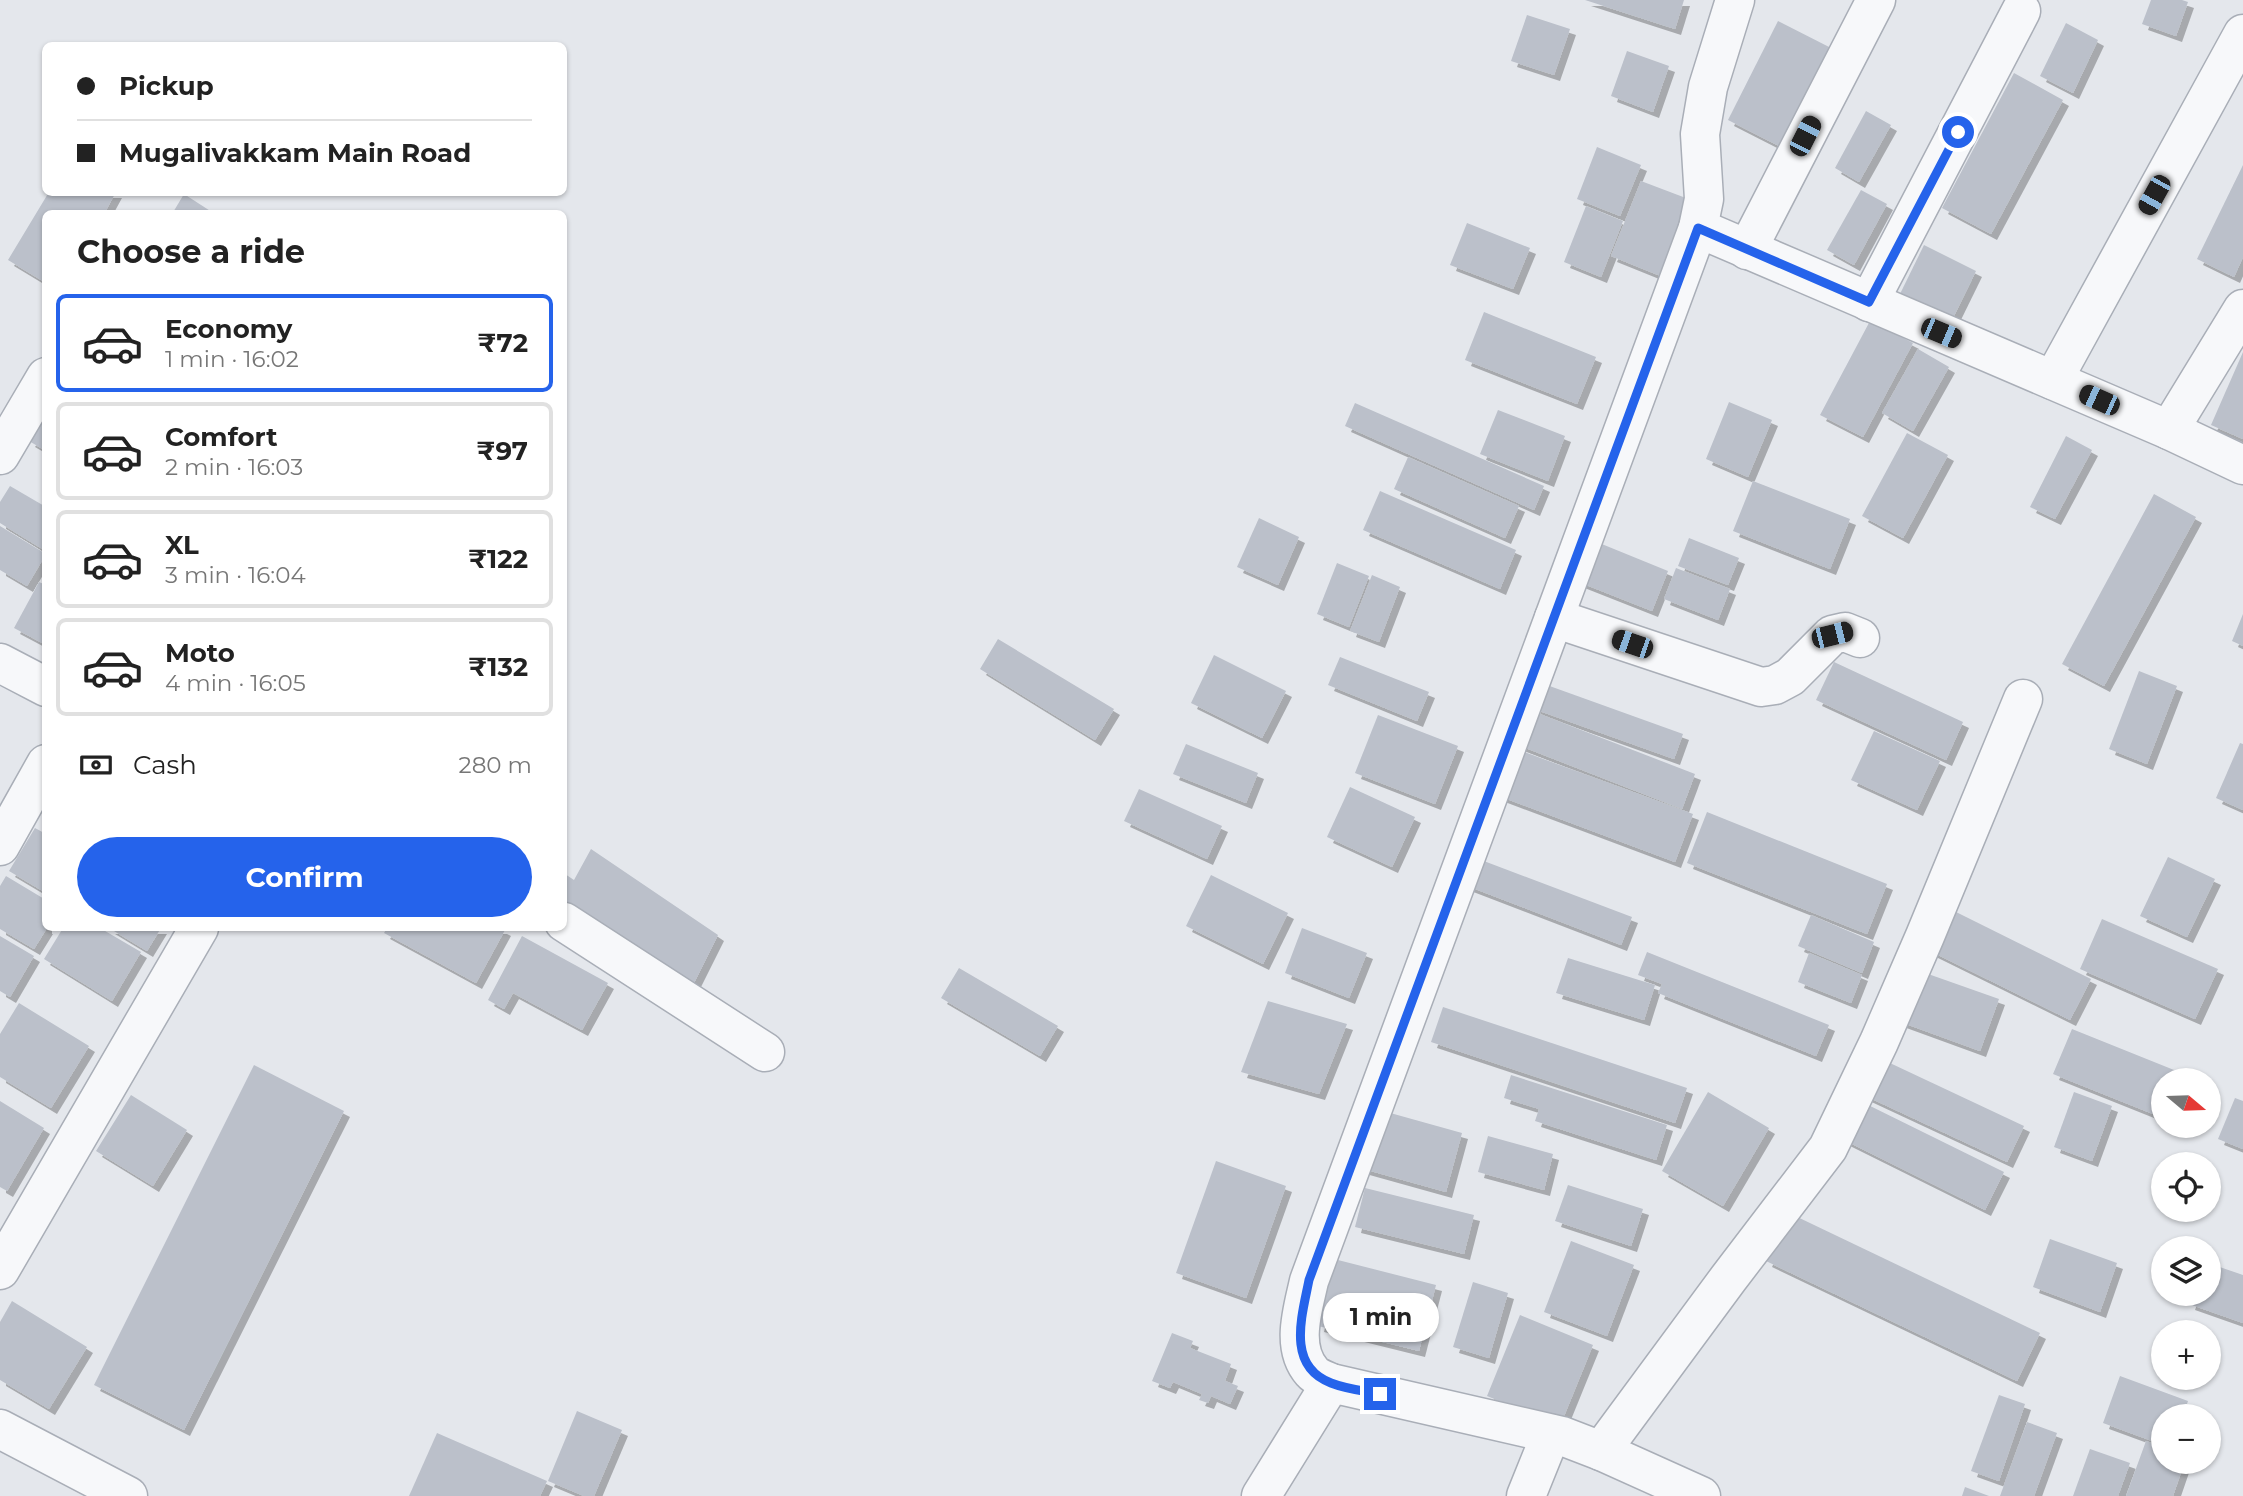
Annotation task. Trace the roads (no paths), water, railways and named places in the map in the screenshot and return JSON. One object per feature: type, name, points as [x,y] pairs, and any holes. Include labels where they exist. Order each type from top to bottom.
[{"type":"street","points":[[1701,1496],[1601,1451],[1551,1434],[1331,1383],[1313,1374],[1302,1355],[1299,1327],[1309,1280],[1698,228],[1704,199],[1700,134],[1708,87],[1735,0]]},
{"type":"street","points":[[1747,250],[1875,0]]},
{"type":"street","points":[[1869,302],[2021,11]]},
{"type":"street","points":[[2053,380],[2243,34]]},
{"type":"street","points":[[1698,228],[2169,430],[2243,465]]},
{"type":"street","points":[[2169,430],[2243,309]]},
{"type":"street","points":[[0,455],[42,384]]},
{"type":"street","points":[[1554,618],[1761,687],[1775,685],[1790,677],[1832,635],[1845,632],[1860,638]]},
{"type":"street","points":[[0,663],[42,685]]},
{"type":"street","points":[[1601,1451],[1828,1148],[1920,948],[2023,699]]},
{"type":"street","points":[[0,846],[42,771]]},
{"type":"street","points":[[567,924],[765,1052]]},
{"type":"street","points":[[0,1270],[197,931]]},
{"type":"street","points":[[1261,1496],[1331,1383]]},
{"type":"street","points":[[0,1429],[128,1496]]},
{"type":"street","points":[[1526,1496],[1551,1434]]}]
